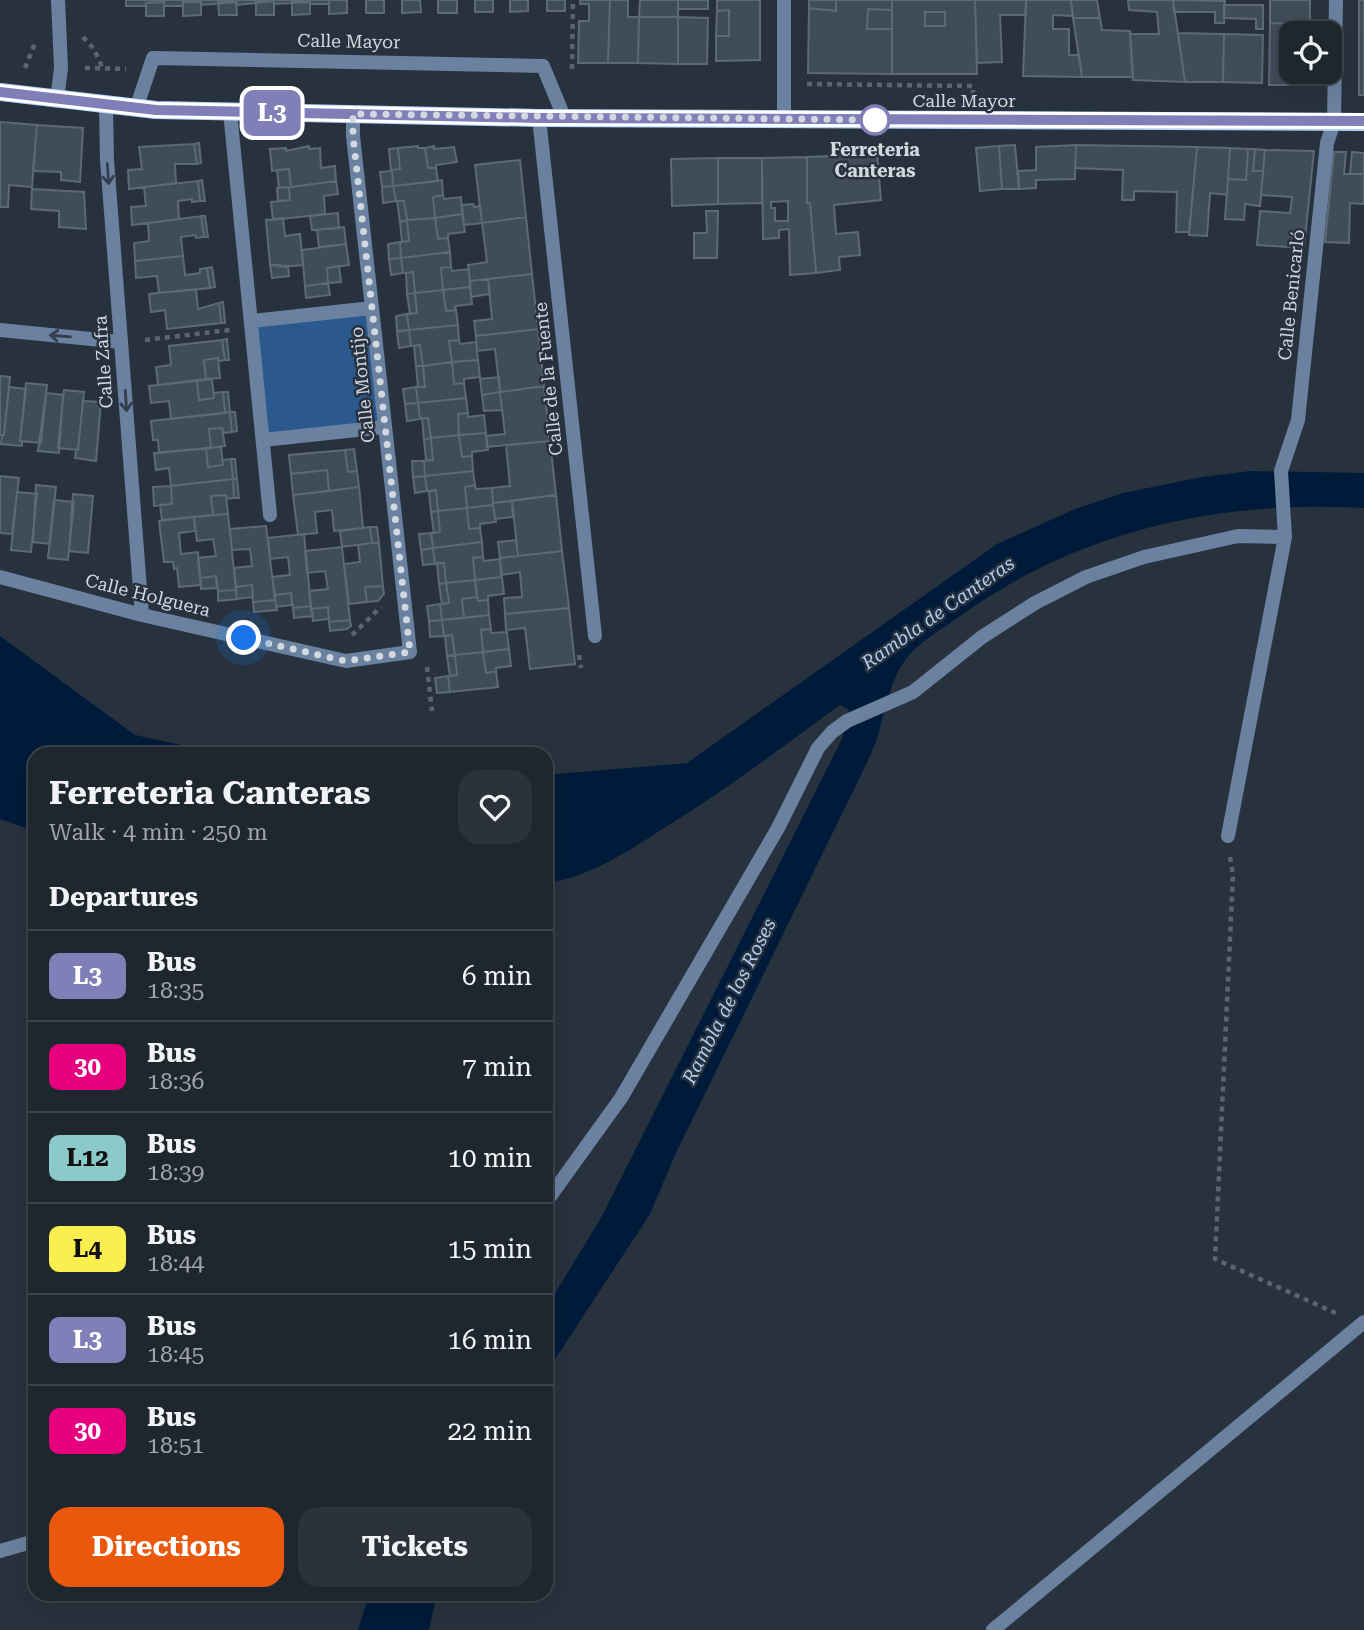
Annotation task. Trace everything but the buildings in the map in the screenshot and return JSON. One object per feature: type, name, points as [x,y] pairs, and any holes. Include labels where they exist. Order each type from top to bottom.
[{"type":"main road","name":"Calle Mayor","points":[[0,92],[135,109],[230,112],[539,118],[1364,122]]},
{"type":"street","points":[[57,100],[61,68],[58,0]]},
{"type":"street","points":[[784,0],[784,120]]},
{"type":"street","name":"Calle Benicarló","points":[[1285,537],[1281,471],[1298,420],[1327,143],[1334,122],[1336,0]]},
{"type":"street","name":"Calle Mayor","points":[[135,109],[153,58],[542,66],[564,117]]},
{"type":"street","name":"Calle Zafra","points":[[106,106],[107,160],[142,615]]},
{"type":"street","points":[[230,112],[270,515]]},
{"type":"street","name":"Calle Montijo","points":[[353,114],[353,136],[410,652]]},
{"type":"street","name":"Calle de la Fuente","points":[[539,118],[595,636]]},
{"type":"street","points":[[251,324],[372,308]]},
{"type":"street","points":[[0,330],[121,342]]},
{"type":"street","points":[[263,440],[385,427]]},
{"type":"street","points":[[553,1192],[621,1098],[778,828],[818,748],[832,732],[847,721],[913,692],[962,651],[1035,603],[1086,576],[1144,557],[1238,536],[1285,537],[1228,836]]},
{"type":"street","name":"Calle Holguera","points":[[0,577],[142,615],[346,661],[410,652]]},
{"type":"street","points":[[993,1630],[1009,1625],[1362,1323]]},
{"type":"street","points":[[0,1551],[28,1543]]},
{"type":"path","points":[[137,341],[251,324]]},
{"type":"path","points":[[1228,836],[1233,875],[1215,1259],[1362,1323]]},
{"type":"shaded area","points":[[372,308],[385,427],[263,440],[252,328]]},
{"type":"water","points":[[1250,471],[1364,473],[1364,508],[1256,509],[1152,527],[1102,542],[1053,562],[1006,586],[931,636],[906,659],[891,687],[877,739],[868,760],[675,1155],[650,1214],[553,1362],[553,1297],[601,1218],[842,739],[849,710],[840,705],[707,800],[620,855],[592,870],[553,882],[553,774],[687,763],[997,544],[1075,509],[1123,493],[1202,477]]},
{"type":"water","points":[[0,636],[135,735],[191,747],[28,747],[28,829],[0,819]]},
{"type":"water","points":[[367,1601],[435,1601],[429,1630],[358,1630]]},
{"type":"bus line","name":"L3","points":[[0,92],[156,110],[539,118],[1364,121]]},
{"type":"place","name":"Ferreteria Canteras","points":[[875,120]]},
{"type":"route","points":[[244,638],[346,661],[410,652],[353,136],[353,114],[885,120],[875,120]]},
{"type":"water label","name":"Rambla de Canteras","points":[[938,613]]},
{"type":"water label","name":"Rambla de los Roses","points":[[729,1001]]}]
